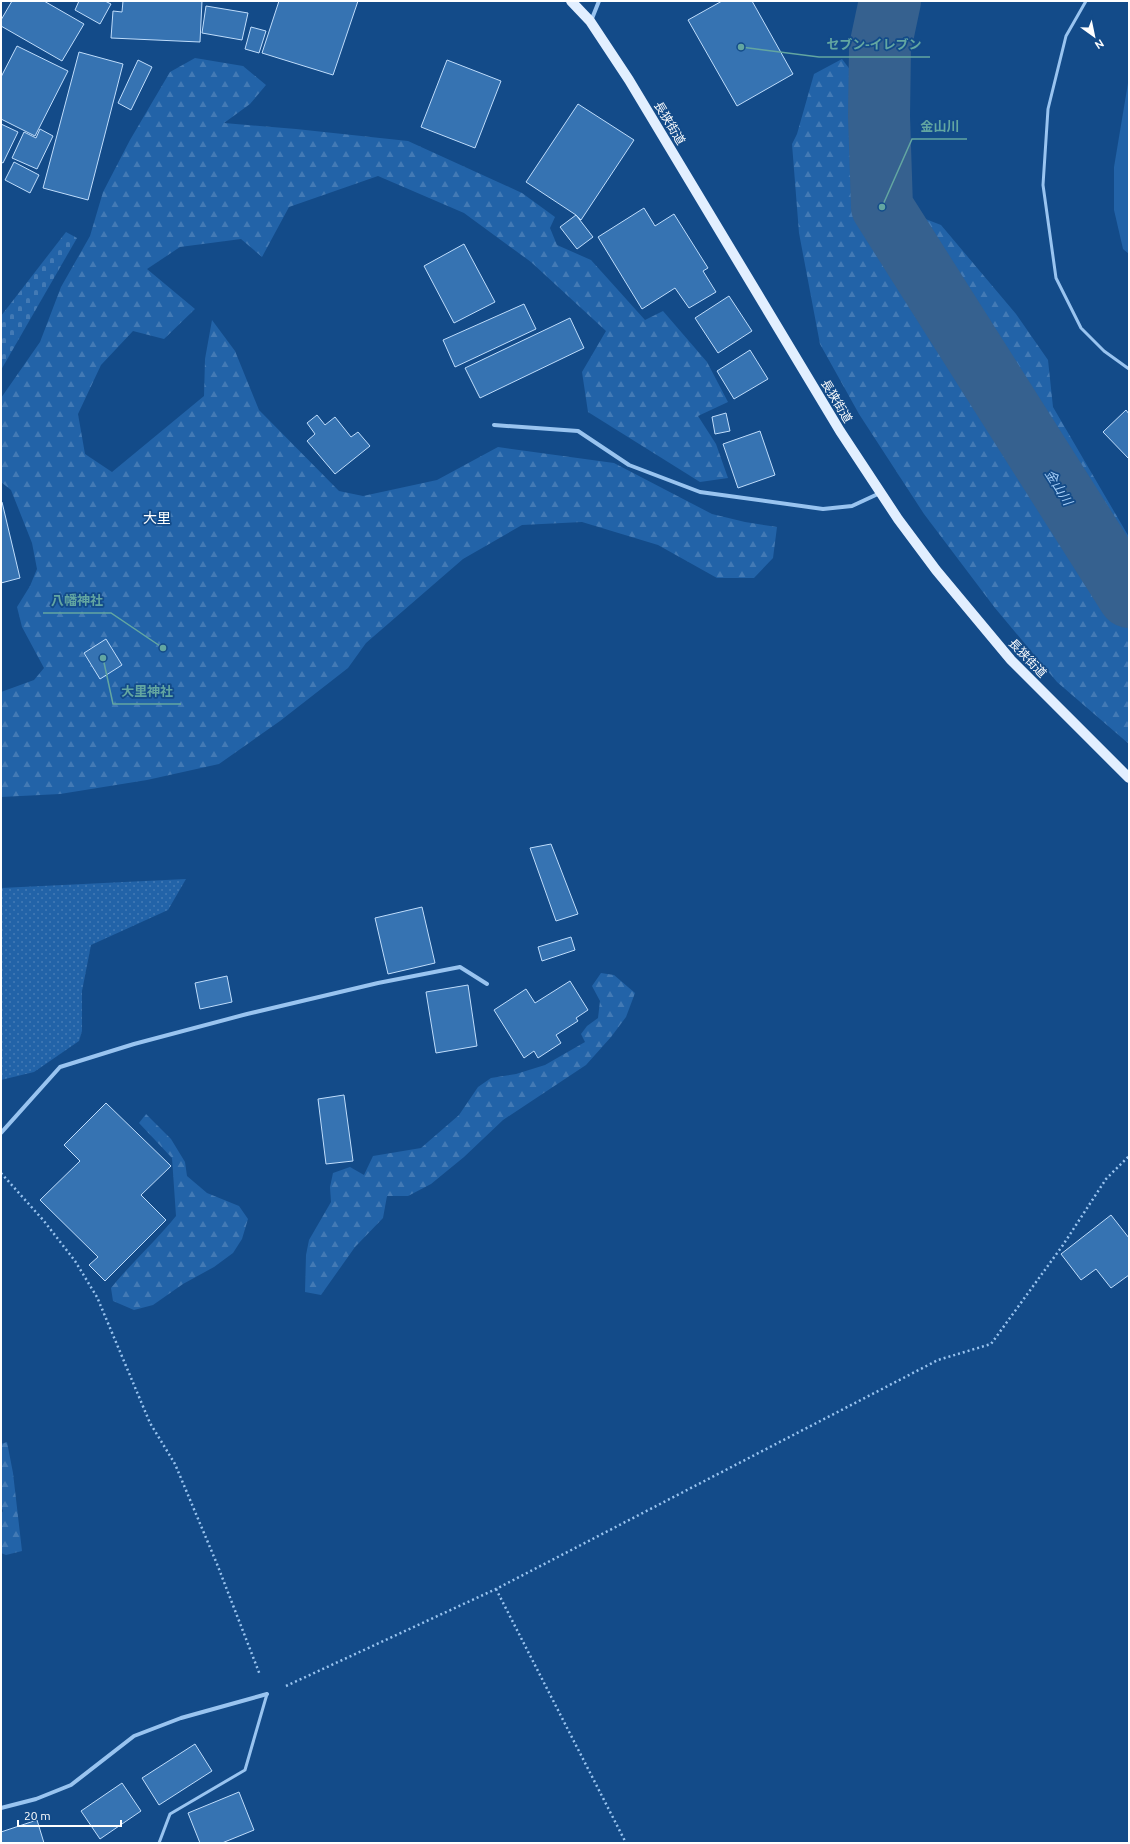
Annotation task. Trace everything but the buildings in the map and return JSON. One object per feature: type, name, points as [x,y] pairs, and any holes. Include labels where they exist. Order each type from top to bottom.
[{"type":"main road","name":"長狭街道","points":[[570,1],[590,22],[629,80],[832,418],[880,493],[936,570],[982,627],[1011,660],[1129,778]]},
{"type":"street","points":[[590,22],[599,1]]},
{"type":"street","points":[[494,425],[578,430],[629,465],[700,492],[823,508],[852,506],[880,493]]},
{"type":"street","points":[[1,1132],[60,1067],[127,1046],[247,1014],[370,985],[460,967],[487,984]]},
{"type":"street","points":[[1,1808],[36,1799],[71,1785],[134,1736],[181,1718],[267,1694]]},
{"type":"lane","points":[[1086,1],[1066,36],[1048,109],[1043,185],[1056,278],[1081,328],[1104,351],[1129,369]]},
{"type":"lane","points":[[159,1843],[170,1814],[245,1770],[267,1694]]},
{"type":"path","points":[[1,1173],[53,1232],[75,1261],[97,1297],[150,1423],[175,1464],[217,1564],[267,1694],[496,1589],[938,1360],[992,1344],[1063,1245],[1106,1179],[1129,1156]]},
{"type":"path","points":[[496,1589],[626,1843]]},
{"type":"green space","points":[[195,58],[243,66],[266,85],[250,104],[224,123],[408,141],[522,193],[555,217],[550,228],[557,245],[591,260],[645,320],[663,311],[707,362],[728,402],[698,416],[716,444],[728,478],[700,482],[588,412],[582,372],[606,331],[531,262],[464,213],[378,176],[289,207],[262,257],[241,239],[180,247],[147,269],[195,309],[164,339],[133,331],[101,365],[78,414],[85,454],[112,472],[204,396],[205,359],[212,320],[235,351],[259,410],[339,491],[363,496],[437,480],[498,447],[614,463],[712,514],[745,522],[777,527],[773,558],[754,578],[717,578],[658,545],[582,522],[522,525],[463,559],[366,643],[348,668],[280,721],[219,764],[147,780],[60,794],[1,797],[1,692],[34,680],[44,668],[22,627],[17,607],[30,586],[37,569],[32,543],[11,490],[1,482],[1,398],[40,342],[61,287],[90,236],[103,192],[130,140],[170,72]]},
{"type":"green space","points":[[842,59],[861,84],[865,159],[910,213],[941,225],[1016,314],[1048,360],[1053,407],[1129,537],[1129,744],[1057,682],[995,608],[924,514],[859,414],[820,344],[799,233],[792,144],[797,134],[814,74]]},
{"type":"green space","points":[[1129,77],[1129,254],[1123,249],[1114,210],[1114,167]]},
{"type":"green space","points":[[66,232],[77,238],[1,370],[1,316]]},
{"type":"green space","points":[[186,879],[168,910],[91,945],[82,991],[82,1031],[79,1041],[34,1072],[1,1080],[1,888]]},
{"type":"green space","points":[[601,973],[614,975],[635,993],[626,1017],[611,1037],[586,1065],[503,1120],[464,1157],[431,1184],[408,1196],[387,1196],[383,1218],[355,1247],[321,1295],[305,1292],[306,1255],[309,1240],[331,1202],[330,1187],[333,1173],[350,1167],[364,1175],[373,1156],[421,1148],[459,1115],[478,1087],[491,1078],[516,1074],[545,1065],[585,1042],[581,1034],[587,1026],[598,1018],[600,1001],[592,986]]},
{"type":"green space","points":[[146,1114],[171,1139],[185,1162],[187,1176],[207,1193],[239,1206],[248,1219],[242,1239],[233,1253],[214,1267],[183,1284],[153,1305],[134,1310],[113,1301],[111,1288],[176,1216],[172,1158],[139,1123]]},
{"type":"green space","points":[[7,1442],[13,1473],[22,1551],[6,1555],[1,1553],[1,1514],[3,1511],[1,1506],[1,1444]]},
{"type":"waterway","name":"金山川","points":[[890,1],[880,48],[879,116],[882,207],[1129,597]]},
{"type":"place","name":"セブン-イレブン","points":[[741,47]]},
{"type":"place","name":"金山川","points":[[882,207]]},
{"type":"place","name":"八幡神社","points":[[163,648]]},
{"type":"place","name":"大里神社","points":[[103,658]]},
{"type":"district","name":"大里","points":[[157,518]]}]
